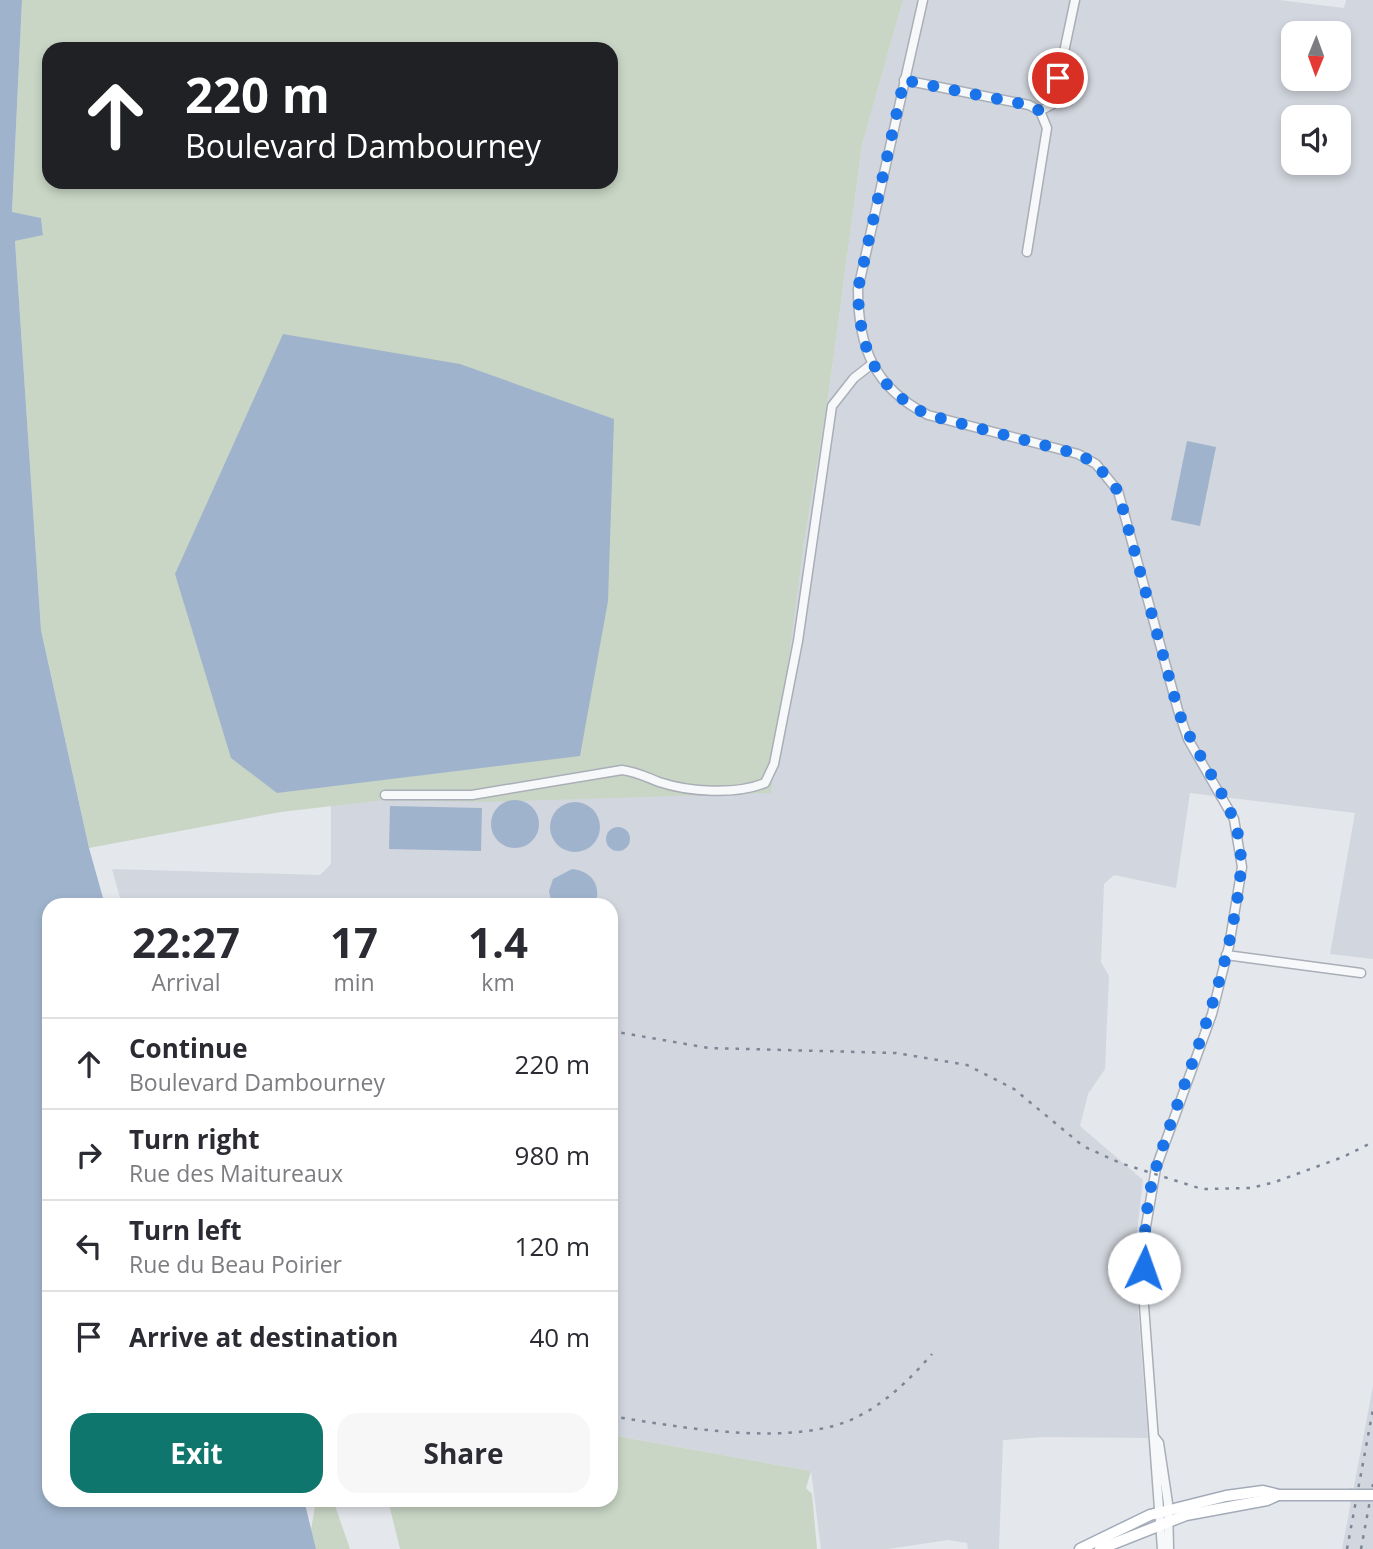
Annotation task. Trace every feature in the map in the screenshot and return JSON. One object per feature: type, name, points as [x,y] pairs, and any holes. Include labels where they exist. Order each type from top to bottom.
[{"type":"main road","points":[[1080,1549],[1164,1517],[1279,1495],[1373,1495]]},
{"type":"main road","points":[[1100,1549],[1164,1517]]},
{"type":"street","points":[[923,0],[858,289],[858,322],[872,364],[900,398],[914,408],[928,415],[1078,454],[1096,464],[1118,491],[1181,719],[1188,738],[1225,801],[1238,837],[1241,878],[1226,956],[1207,1027],[1156,1168],[1145,1233],[1143,1292],[1155,1438],[1159,1443],[1164,1517],[1163,1549]]},
{"type":"street","points":[[1040,111],[1053,104],[1074,0]]},
{"type":"street","points":[[904,80],[1028,105],[1040,111],[1047,128],[1027,252]]},
{"type":"street","points":[[385,795],[472,794],[622,770],[640,772],[679,787],[752,788],[765,783],[774,764],[798,641],[832,407],[854,378],[872,364]]},
{"type":"street","points":[[1226,956],[1361,973]]},
{"type":"street","points":[[1164,1517],[1170,1549]]},
{"type":"shaded area","points":[[903,0],[1279,0],[1344,8],[1346,0],[1373,0],[1373,959],[1330,954],[1355,813],[1190,793],[1176,888],[1114,875],[1104,884],[1101,962],[1109,976],[1105,1069],[1088,1094],[1080,1126],[1143,1180],[1134,1258],[1148,1438],[1043,1437],[1003,1440],[999,1549],[968,1549],[967,1543],[948,1540],[888,1549],[821,1549],[811,1471],[618,1436],[618,898],[120,898],[112,869],[320,875],[331,864],[331,803],[803,549],[829,391],[862,145]]},
{"type":"shaded area","points":[[1373,1386],[1373,1549],[1342,1549],[1354,1486]]},
{"type":"green space","points":[[22,0],[903,0],[862,145],[829,391],[803,549],[771,793],[482,802],[384,800],[281,812],[89,848],[41,630],[15,241],[43,234],[41,218],[12,213]]},
{"type":"green space","points":[[618,1436],[811,1471],[806,1488],[812,1494],[817,1549],[400,1549],[390,1507],[618,1507]]},
{"type":"green space","points":[[315,1507],[335,1507],[350,1549],[316,1549],[311,1530]]},
{"type":"water","points":[[0,0],[22,0],[12,212],[41,218],[43,235],[15,241],[41,630],[89,848],[103,898],[42,898],[42,1507],[306,1507],[316,1549],[0,1549]]},
{"type":"water","points":[[283,334],[460,364],[614,419],[608,601],[580,756],[277,793],[231,758],[175,574]]},
{"type":"water","points":[[1187,441],[1216,447],[1200,526],[1171,520]]},
{"type":"water","points":[[515,800],[532,807],[539,824],[532,841],[515,848],[498,841],[491,824],[498,807]]},
{"type":"water","points":[[575,802],[592,810],[600,827],[592,844],[575,852],[558,844],[550,827],[558,810]]},
{"type":"water","points":[[390,806],[482,808],[481,851],[389,849]]},
{"type":"water","points":[[618,827],[627,830],[630,839],[627,848],[618,851],[609,848],[606,839],[609,830]]},
{"type":"water","points":[[572,869],[579,870],[594,881],[597,898],[550,898],[549,891],[553,879]]},
{"type":"railway","points":[[618,1032],[709,1048],[896,1053],[967,1065],[1014,1089],[1083,1146],[1120,1163],[1202,1189],[1251,1188],[1275,1182],[1343,1157],[1373,1142]]},
{"type":"railway","points":[[618,1417],[703,1430],[737,1432],[804,1431],[833,1426],[859,1416],[880,1403],[932,1354]]},
{"type":"railway","points":[[1347,1549],[1373,1409]]},
{"type":"railway","points":[[1361,1549],[1373,1484]]},
{"type":"route","points":[[1058,78],[1053,104],[1040,111],[1028,105],[904,80],[858,289],[858,322],[863,344],[872,364],[900,398],[914,408],[928,415],[1060,447],[1096,464],[1107,475],[1118,491],[1126,511],[1178,710],[1188,738],[1234,819],[1242,867],[1229,946],[1212,1014],[1154,1175],[1145,1233],[1144,1268]]}]
